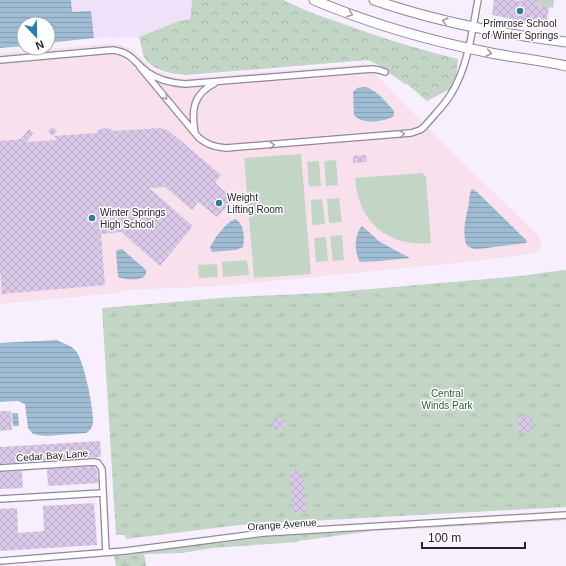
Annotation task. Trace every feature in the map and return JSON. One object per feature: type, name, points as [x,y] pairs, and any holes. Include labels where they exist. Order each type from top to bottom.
[{"type":"main road","points":[[314,0],[385,26],[468,48],[566,66]]},
{"type":"main road","points":[[374,0],[418,14],[472,28],[566,42]]},
{"type":"street","points":[[0,60],[113,50],[123,52],[130,55],[140,66],[196,134],[205,143],[214,147],[226,148],[411,134],[424,127],[447,100],[456,86],[468,48],[478,0]]},
{"type":"street","points":[[140,66],[157,78],[172,83],[185,84],[372,69],[385,72]]},
{"type":"street","points":[[196,134],[193,111],[196,101],[200,93],[208,86],[217,82]]},
{"type":"street","name":"Cedar Bay Lane","points":[[0,468],[95,462],[99,464],[102,468],[106,552]]},
{"type":"street","points":[[0,499],[102,493]]},
{"type":"street","name":"Orange Avenue","points":[[0,561],[125,551],[264,533],[566,515]]},
{"type":"shaded area","points":[[71,0],[192,0],[190,19],[179,21],[139,37],[94,38],[91,12],[72,12]]},
{"type":"shaded area","points":[[108,44],[122,45],[131,49],[153,69],[173,77],[186,78],[368,64],[379,78],[472,172],[538,235],[541,248],[530,254],[467,262],[222,286],[124,290],[116,293],[1,304],[0,53],[16,52],[16,56],[56,56],[56,48]]},
{"type":"green space","points":[[192,0],[284,0],[300,8],[376,35],[458,59],[456,76],[450,89],[427,101],[407,84],[389,73],[389,70],[368,60],[186,75],[170,73],[158,69],[145,59],[139,37],[179,21],[190,19]]},
{"type":"green space","points":[[539,0],[554,0],[553,8],[538,5]]},
{"type":"green space","points":[[301,154],[311,274],[254,278],[244,158]]},
{"type":"green space","points":[[336,160],[338,185],[326,186],[324,161]]},
{"type":"green space","points":[[319,161],[321,186],[309,187],[307,162]]},
{"type":"green space","points":[[422,173],[426,177],[431,243],[401,241],[388,236],[369,219],[362,207],[357,194],[355,178]]},
{"type":"green space","points":[[339,198],[342,222],[329,223],[327,199]]},
{"type":"green space","points":[[322,199],[325,224],[312,225],[311,200]]},
{"type":"green space","points":[[342,235],[344,260],[333,261],[330,236]]},
{"type":"green space","points":[[326,237],[328,261],[316,262],[314,238]]},
{"type":"green space","points":[[247,260],[249,275],[223,277],[222,262]]},
{"type":"green space","points":[[217,264],[218,277],[199,278],[198,265]]},
{"type":"green space","name":"Central Winds Park","points":[[566,270],[566,507],[273,523],[273,521],[126,539],[125,535],[116,535],[102,308],[233,297],[324,293],[521,276]]},
{"type":"green space","points":[[566,519],[372,531],[298,542],[212,548],[182,553],[114,555],[264,537]]},
{"type":"green space","points":[[144,554],[146,566],[116,566],[114,556]]},
{"type":"water","points":[[0,0],[71,0],[72,12],[91,11],[94,38],[56,42],[56,16],[16,16],[16,47],[0,48]]},
{"type":"water","points":[[365,87],[381,97],[394,111],[394,116],[385,120],[373,122],[362,120],[354,115],[353,92],[357,88]]},
{"type":"water","points":[[472,189],[527,240],[526,243],[479,249],[474,249],[467,246],[464,227]]},
{"type":"water","points":[[235,219],[242,227],[244,239],[243,247],[236,250],[212,252],[210,247],[218,235],[227,224]]},
{"type":"water","points":[[362,226],[380,242],[410,258],[360,262],[356,249],[356,239],[359,229]]},
{"type":"water","points":[[122,249],[146,270],[144,277],[131,280],[118,277],[116,253],[117,250]]},
{"type":"water","points":[[57,340],[70,346],[76,351],[82,365],[88,386],[93,417],[92,426],[86,433],[45,436],[33,434],[28,428],[25,404],[18,401],[0,402],[0,343]]},
{"type":"water","points":[[12,413],[18,413],[19,426],[13,426]]},
{"type":"building","name":"Primrose School of Winter Springs","points":[[494,0],[539,0],[538,5],[549,7],[546,26],[526,22],[525,24],[515,22],[516,20],[492,15]]},
{"type":"building","points":[[52,127],[57,131],[53,136],[48,132]]},
{"type":"building","name":"Winter Springs High School","points":[[109,128],[114,131],[159,128],[168,130],[221,175],[215,183],[233,199],[217,217],[198,202],[192,210],[165,187],[149,188],[193,226],[160,266],[121,232],[101,234],[105,285],[2,294],[0,269],[0,141],[21,139],[29,129],[34,133],[26,142],[57,140],[54,136],[96,133],[99,129]]},
{"type":"building","points":[[366,155],[367,162],[353,163],[353,156]]},
{"type":"building","points":[[0,411],[11,411],[12,430],[0,431]]},
{"type":"building","points":[[532,417],[533,431],[519,433],[517,418]]},
{"type":"building","points":[[274,418],[282,418],[282,420],[285,420],[285,427],[282,427],[282,430],[275,430],[275,427],[272,427],[272,421],[275,421]]},
{"type":"building","points":[[100,441],[101,457],[0,464],[0,447]]},
{"type":"building","points":[[94,466],[97,470],[98,483],[48,486],[47,469]]},
{"type":"building","points":[[298,470],[298,472],[302,472],[302,480],[304,480],[306,512],[293,512],[290,471]]},
{"type":"building","points":[[22,471],[23,488],[0,489],[0,472]]},
{"type":"building","points":[[94,503],[97,545],[0,551],[0,509],[17,508],[18,533],[44,531],[43,506]]},
{"type":"place","name":"Primrose School of Winter Springs","points":[[520,11]]},
{"type":"place","name":"Weight Lifting Room","points":[[219,203]]},
{"type":"place","name":"Winter Springs High School","points":[[92,218]]}]
